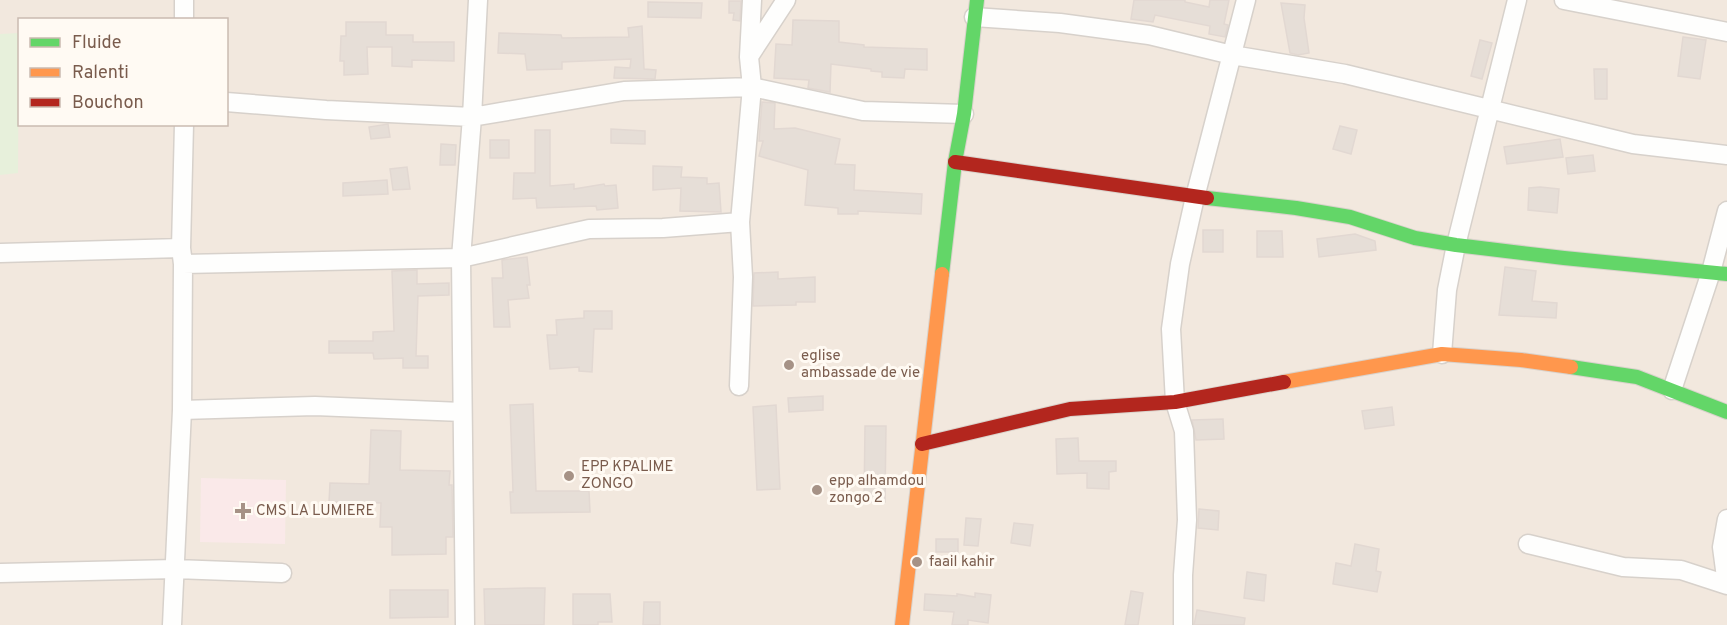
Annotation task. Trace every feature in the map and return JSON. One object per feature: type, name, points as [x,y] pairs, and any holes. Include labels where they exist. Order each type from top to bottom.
[{"type":"street","points":[[184,0],[184,18]]},
{"type":"street","points":[[465,625],[461,258],[478,0]]},
{"type":"street","points":[[740,386],[743,277],[740,222],[752,87],[749,57],[752,0]]},
{"type":"street","points":[[749,57],[786,0]]},
{"type":"street","points":[[1183,625],[1183,575],[1187,520],[1185,442],[1175,402],[1171,329],[1180,264],[1246,0]]},
{"type":"street","points":[[1442,354],[1447,290],[1456,245],[1517,0]]},
{"type":"street","points":[[1564,0],[1727,32]]},
{"type":"street","points":[[902,625],[955,162],[964,114],[976,8],[1060,23],[1149,35],[1232,55],[1345,74],[1633,144],[1727,155]]},
{"type":"street","points":[[228,102],[326,110],[472,117],[624,90],[752,87],[863,111],[964,114]]},
{"type":"street","points":[[172,625],[182,410],[184,126]]},
{"type":"street","points":[[955,162],[1196,197],[1296,208],[1350,217],[1415,238],[1456,245],[1719,273]]},
{"type":"street","points":[[1672,390],[1719,273],[1727,211]]},
{"type":"street","points":[[0,253],[461,258],[590,229],[663,228],[740,222]]},
{"type":"street","points":[[922,444],[1070,409],[1175,402],[1442,354],[1521,360],[1637,377],[1727,412]]},
{"type":"street","points":[[182,410],[315,406],[462,412]]},
{"type":"street","points":[[1527,544],[1623,567],[1681,570],[1727,585],[1722,547],[1727,519]]},
{"type":"street","points":[[0,573],[175,569],[282,573]]},
{"type":"shaded area","points":[[0,0],[1727,0],[1727,625],[0,625]]},
{"type":"shaded area","name":"CMS LA LUMIERE","points":[[201,478],[286,480],[285,544],[200,542]]},
{"type":"green space","points":[[18,33],[18,126],[18,173],[0,175],[0,34]]},
{"type":"building","points":[[1134,0],[1185,0],[1185,2],[1209,7],[1210,0],[1229,0],[1224,24],[1228,25],[1225,37],[1209,34],[1210,26],[1155,15],[1153,22],[1131,19]]},
{"type":"building","points":[[729,1],[741,1],[740,21],[733,20],[734,13],[729,13]]},
{"type":"building","points":[[648,2],[702,3],[701,18],[648,17]]},
{"type":"building","points":[[1281,3],[1305,5],[1304,18],[1309,53],[1298,55],[1290,53]]},
{"type":"building","points":[[793,20],[839,21],[839,42],[864,45],[864,47],[927,49],[927,70],[905,69],[904,78],[882,77],[882,72],[871,71],[871,69],[831,64],[830,92],[808,88],[809,80],[774,78],[776,44],[792,45]]},
{"type":"building","points":[[346,22],[386,22],[386,35],[413,35],[413,42],[454,42],[454,61],[412,60],[412,67],[392,66],[392,47],[367,47],[368,74],[344,75],[344,61],[340,61],[341,36],[346,36]]},
{"type":"building","points":[[642,26],[644,69],[656,70],[655,79],[614,78],[615,67],[630,68],[631,59],[562,62],[562,69],[527,70],[525,54],[498,53],[499,33],[561,35],[562,38],[629,37],[628,28]]},
{"type":"building","points":[[1683,37],[1706,40],[1700,79],[1678,76]]},
{"type":"building","points":[[1480,40],[1492,43],[1482,79],[1471,76]]},
{"type":"building","points":[[1594,69],[1607,69],[1607,99],[1595,99]]},
{"type":"building","points":[[762,102],[775,103],[774,129],[795,128],[840,139],[835,164],[855,165],[854,190],[922,194],[921,214],[858,211],[858,214],[838,214],[838,208],[805,205],[808,170],[759,156],[763,141],[759,141]]},
{"type":"building","points":[[388,124],[390,137],[371,139],[369,127]]},
{"type":"building","points":[[1340,126],[1357,130],[1351,154],[1333,149]]},
{"type":"building","points":[[611,129],[645,131],[645,144],[611,143]]},
{"type":"building","points":[[535,130],[550,130],[550,186],[574,184],[574,189],[604,184],[605,186],[616,185],[618,208],[597,210],[596,206],[537,208],[536,198],[513,199],[514,173],[535,173]]},
{"type":"building","points":[[1560,139],[1563,157],[1507,164],[1504,147]]},
{"type":"building","points":[[490,140],[509,140],[509,158],[490,158]]},
{"type":"building","points":[[441,144],[456,145],[455,165],[440,165]]},
{"type":"building","points":[[1593,155],[1595,171],[1568,174],[1566,158]]},
{"type":"building","points":[[653,166],[682,167],[681,177],[707,178],[707,184],[719,183],[721,212],[680,211],[681,188],[653,190]]},
{"type":"building","points":[[407,167],[410,189],[393,190],[390,169]]},
{"type":"building","points":[[387,180],[388,194],[343,196],[343,183]]},
{"type":"building","points":[[1529,188],[1559,189],[1557,213],[1528,210]]},
{"type":"building","points":[[1203,230],[1223,230],[1223,252],[1203,252]]},
{"type":"building","points":[[1257,231],[1282,231],[1283,257],[1257,257]]},
{"type":"building","points":[[1355,234],[1375,241],[1376,250],[1319,257],[1317,239]]},
{"type":"building","points":[[527,257],[529,298],[508,300],[510,327],[494,327],[492,278],[503,278],[502,260]]},
{"type":"building","points":[[1505,267],[1536,271],[1532,301],[1557,303],[1556,318],[1499,315]]},
{"type":"building","points":[[417,270],[417,284],[449,283],[449,295],[418,296],[416,356],[428,356],[428,368],[403,368],[403,358],[374,359],[373,353],[329,353],[329,341],[373,341],[373,332],[394,331],[392,271]]},
{"type":"building","points":[[778,272],[778,279],[815,277],[815,302],[753,306],[754,273]]},
{"type":"building","points":[[584,311],[612,311],[612,329],[594,329],[592,372],[579,371],[579,367],[550,369],[547,335],[557,335],[556,320],[584,318]]},
{"type":"building","points":[[823,396],[823,410],[789,412],[788,398]]},
{"type":"building","points":[[533,404],[536,491],[589,491],[590,512],[511,513],[510,492],[513,492],[510,405]]},
{"type":"building","points":[[776,405],[780,489],[757,490],[753,407]]},
{"type":"building","points":[[1392,407],[1394,425],[1365,429],[1362,411]]},
{"type":"building","points":[[1223,419],[1224,439],[1196,440],[1192,420]]},
{"type":"building","points":[[865,426],[886,426],[885,502],[864,502]]},
{"type":"building","points":[[371,430],[401,431],[400,470],[450,471],[453,537],[446,537],[446,554],[392,555],[392,527],[380,527],[381,503],[329,502],[330,483],[369,484]]},
{"type":"building","points":[[1078,438],[1079,461],[1116,461],[1116,471],[1109,472],[1109,489],[1087,488],[1087,473],[1057,474],[1056,439]]},
{"type":"building","points":[[1199,509],[1219,511],[1218,530],[1198,528]]},
{"type":"building","points":[[966,518],[981,519],[978,546],[964,545]]},
{"type":"building","points":[[1014,523],[1033,525],[1030,546],[1011,543]]},
{"type":"building","points":[[936,539],[958,539],[958,552],[936,552]]},
{"type":"building","points":[[1355,544],[1379,549],[1376,571],[1381,572],[1377,592],[1333,584],[1336,563],[1351,566]]},
{"type":"building","points":[[1247,572],[1266,575],[1264,601],[1244,598]]},
{"type":"building","points":[[545,588],[544,625],[485,625],[484,589]]},
{"type":"building","points":[[390,590],[448,590],[448,617],[390,618]]},
{"type":"building","points":[[1131,591],[1143,593],[1138,625],[1125,625]]},
{"type":"building","points":[[975,593],[991,595],[988,623],[968,620],[968,625],[952,625],[954,612],[924,610],[925,594],[957,596],[957,594],[975,597]]},
{"type":"building","points":[[573,594],[610,594],[612,622],[598,622],[598,625],[573,625]]},
{"type":"building","points":[[644,602],[660,602],[660,625],[643,625]]},
{"type":"building","points":[[1197,610],[1245,618],[1244,625],[1194,625]]},
{"type":"traffic: fast","points":[[942,274],[977,0]]},
{"type":"traffic: fast","points":[[1207,198],[1296,208],[1350,217],[1415,238],[1456,245],[1727,274]]},
{"type":"traffic: fast","points":[[1571,367],[1637,377],[1727,412]]},
{"type":"traffic: slow","points":[[902,625],[942,274]]},
{"type":"traffic: slow","points":[[1284,382],[1442,354],[1521,360],[1571,367]]},
{"type":"traffic: jam","points":[[955,162],[1207,198]]},
{"type":"traffic: jam","points":[[922,444],[1070,409],[1175,402],[1284,382]]},
{"type":"place","name":"eglise ambassade de vie","points":[[789,365]]},
{"type":"place","name":"EPP KPALIME ZONGO","points":[[569,476]]},
{"type":"place","name":"epp alhamdou zongo 2","points":[[817,490]]},
{"type":"place","name":"CMS LA LUMIERE","points":[[243,511]]},
{"type":"place","name":"faail kahir","points":[[917,562]]}]
